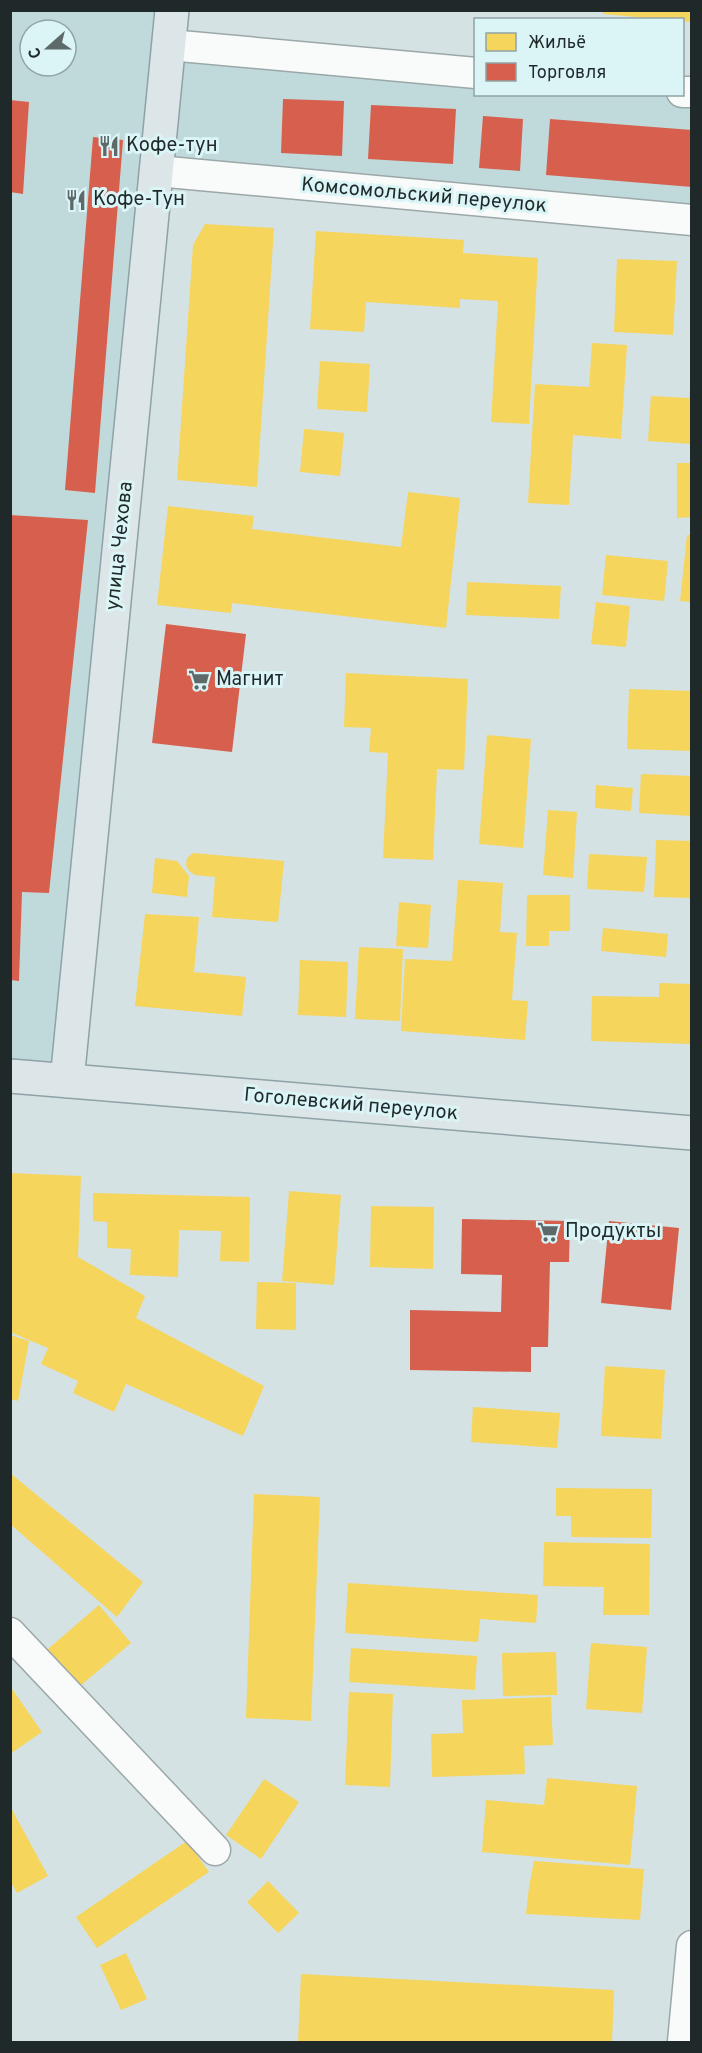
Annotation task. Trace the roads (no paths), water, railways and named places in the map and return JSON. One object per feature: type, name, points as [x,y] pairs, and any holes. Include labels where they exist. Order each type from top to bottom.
[{"type":"main road","name":"улица Чехова","points":[[67,1081],[172,10]]},
{"type":"main road","name":"Гоголевский переулок","points":[[10,1076],[692,1133]]},
{"type":"street","points":[[169,45],[474,73]]},
{"type":"street","name":"Комсомольский переулок","points":[[157,171],[692,220]]},
{"type":"street","points":[[10,1633],[215,1850]]},
{"type":"street","points":[[683,2043],[692,1946]]},
{"type":"place","name":"Кофе-тун","points":[[109,146]]},
{"type":"place","name":"Кофе-Тун","points":[[76,200]]},
{"type":"place","name":"Магнит","points":[[199,680]]},
{"type":"place","name":"Продукты","points":[[548,1232]]}]
